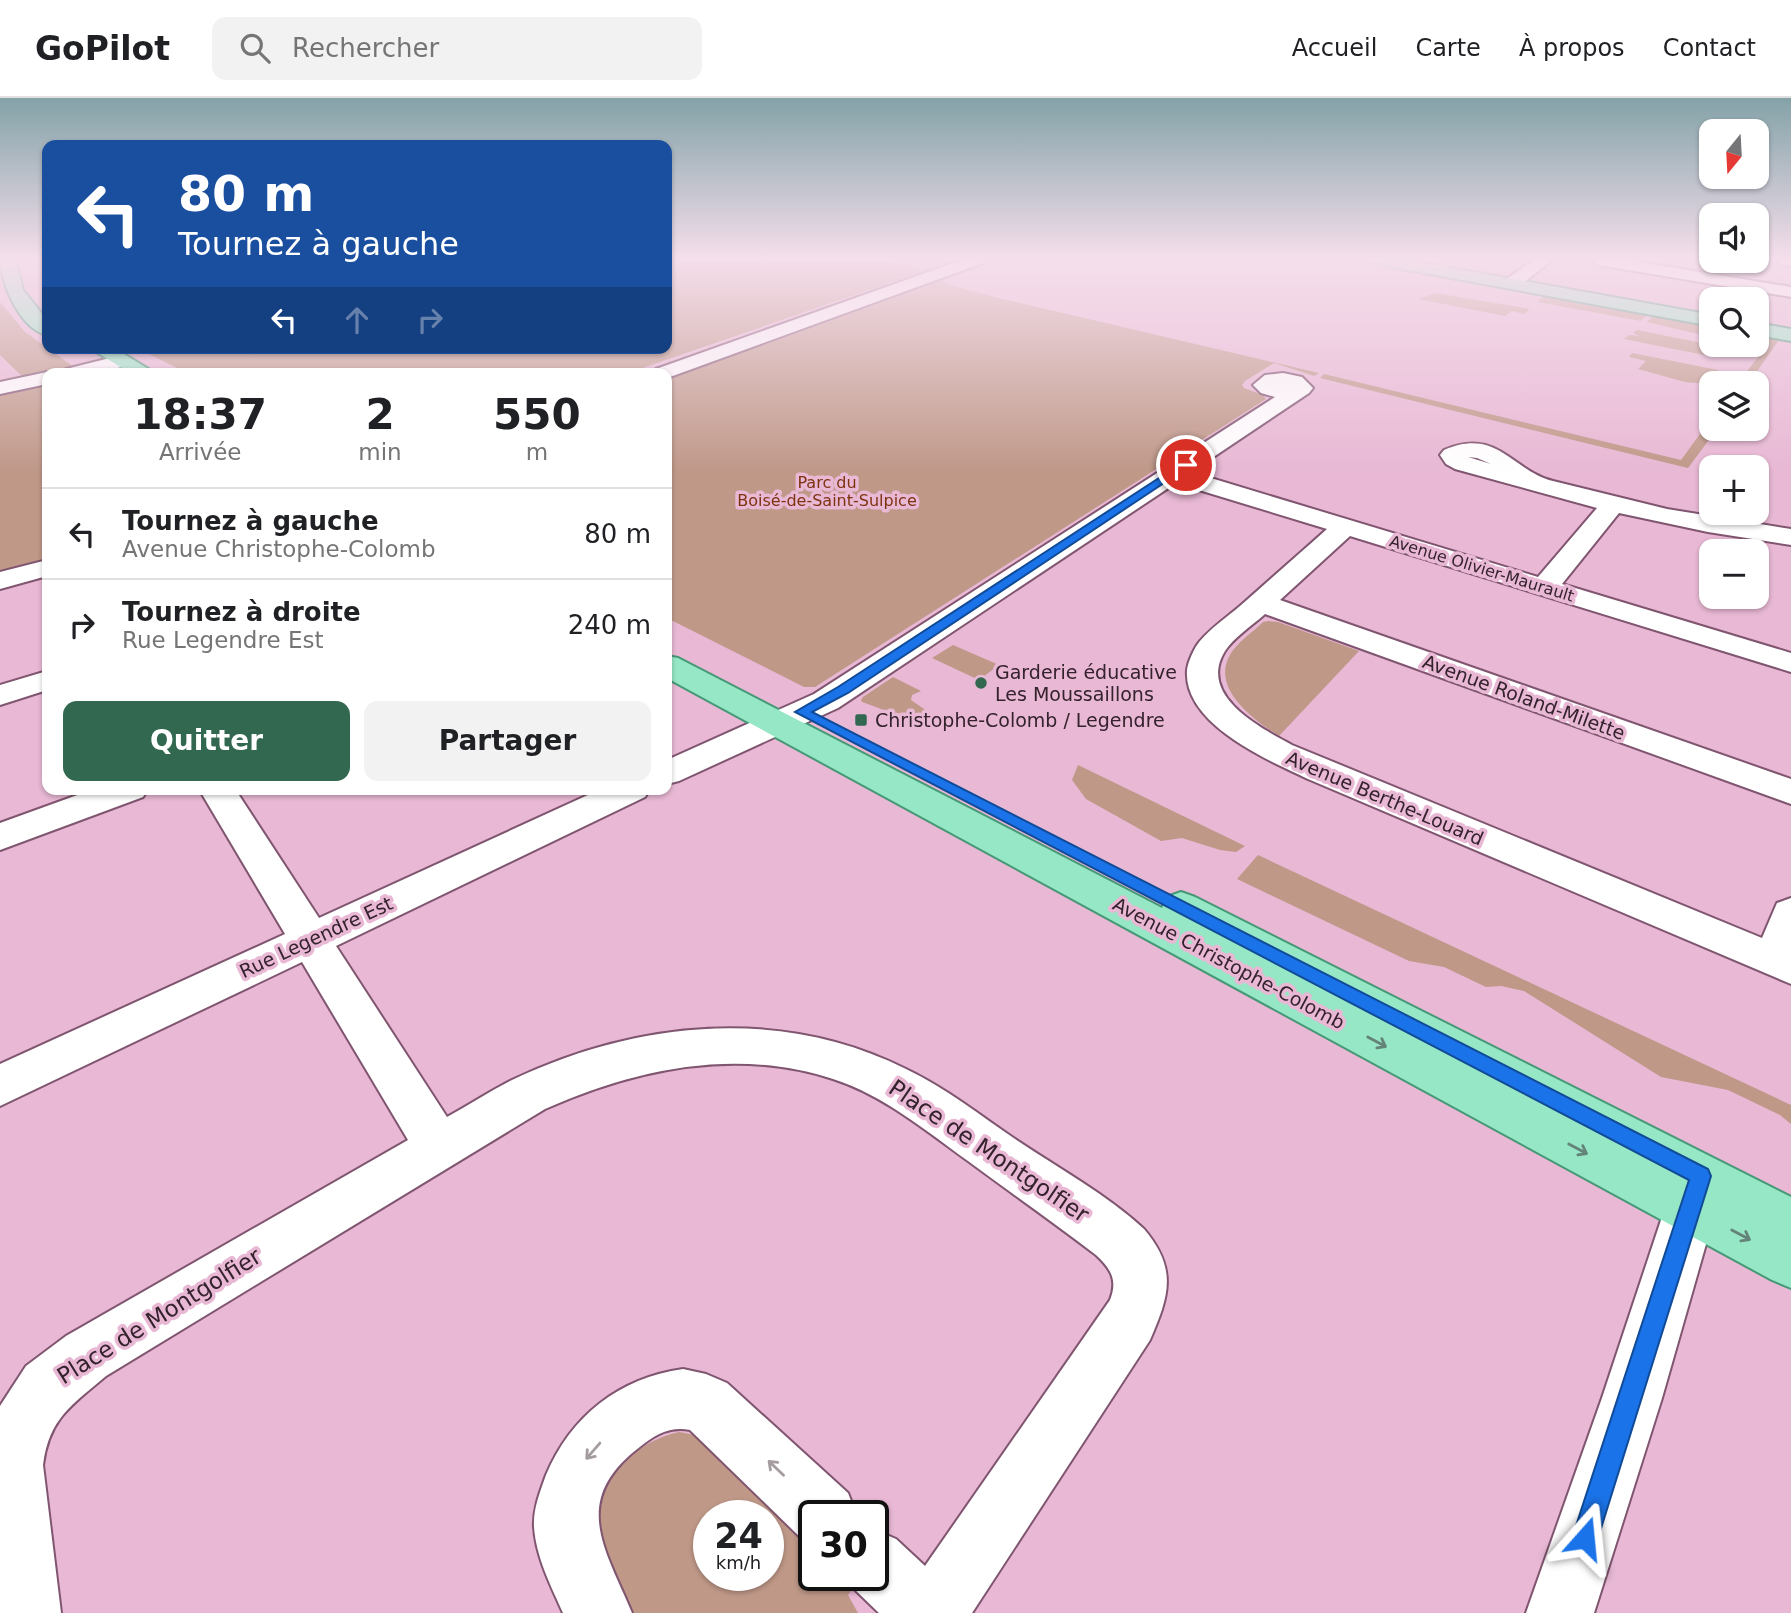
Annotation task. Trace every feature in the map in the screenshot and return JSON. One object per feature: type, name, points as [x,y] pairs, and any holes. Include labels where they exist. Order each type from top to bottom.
[{"type":"main road","points":[[1769,331],[1791,335]]},
{"type":"main road","points":[[88,354],[129,368]]},
{"type":"main road","name":"Avenue Christophe-Colomb","points":[[672,646],[789,718],[1696,1192],[1791,1262]]},
{"type":"main road","name":"Avenue Christophe-Colomb","points":[[672,667],[789,718]]},
{"type":"main road","name":"Avenue Christophe-Colomb","points":[[1696,1192],[1791,1224]]},
{"type":"street","points":[[672,370],[781,331]]},
{"type":"street","points":[[90,368],[110,362]]},
{"type":"street","points":[[0,388],[42,379]]},
{"type":"street","points":[[672,771],[789,718],[843,690],[1292,395]]},
{"type":"street","name":"Avenue Olivier-Maurault","points":[[1173,474],[1791,663]]},
{"type":"street","points":[[1535,483],[1678,521],[1791,537]]},
{"type":"street","points":[[1544,587],[1613,504]]},
{"type":"street","name":"Avenue Berthe-Louard","points":[[1346,526],[1214,642],[1203,665],[1203,680],[1212,701],[1230,721],[1269,748],[1329,775],[1783,964]]},
{"type":"street","points":[[1732,530],[1791,546]]},
{"type":"street","points":[[0,581],[42,569]]},
{"type":"street","name":"Avenue Roland-Milette","points":[[1258,602],[1791,792]]},
{"type":"street","points":[[0,695],[42,682]]},
{"type":"street","points":[[0,837],[114,795]]},
{"type":"street","points":[[222,795],[439,1147]]},
{"type":"street","name":"Rue Legendre Est","points":[[0,1086],[619,795]]},
{"type":"street","points":[[1783,964],[1791,913]]},
{"type":"street","name":"Place de Montgolfier","points":[[27,1613],[13,1452],[21,1426],[47,1387],[86,1356],[528,1094],[602,1064],[651,1051],[701,1045],[773,1047],[820,1056],[887,1081],[945,1118],[1124,1244],[1137,1261],[1142,1282],[1140,1302],[933,1613]]},
{"type":"street","points":[[1560,1613],[1632,1398],[1696,1192]]},
{"type":"street","points":[[598,1613],[568,1543],[568,1500],[579,1471],[596,1447],[649,1405],[660,1400],[684,1396],[706,1404],[808,1500]]},
{"type":"street","points":[[889,1577],[927,1613]]},
{"type":"green space","points":[[0,331],[24,331],[42,344],[42,354],[56,354],[74,367],[42,368],[42,374],[24,378],[0,355]]},
{"type":"green space","points":[[672,331],[751,331],[643,368],[177,368],[149,354],[672,354]]},
{"type":"green space","name":"Parc du Boisé-de-Saint-Sulpice","points":[[803,331],[1139,331],[1319,373],[1314,376],[1274,363],[1245,381],[1242,385],[1244,388],[1263,395],[1266,399],[815,687],[804,687],[672,621],[672,378]]},
{"type":"green space","points":[[1640,331],[1699,342],[1699,354],[1624,339],[1629,335],[1640,336],[1633,333]]},
{"type":"green space","points":[[1769,338],[1779,340],[1769,354]]},
{"type":"green space","points":[[1632,353],[1718,370],[1699,371],[1699,383],[1685,382],[1638,369],[1646,361],[1629,357]]},
{"type":"green space","points":[[1758,357],[1767,357],[1757,371],[1747,371]]},
{"type":"green space","points":[[1324,374],[1681,460],[1699,435],[1699,441],[1708,441],[1688,468],[1320,378]]},
{"type":"green space","points":[[42,384],[42,559],[0,571],[0,393]]},
{"type":"green space","points":[[1263,622],[1278,622],[1359,651],[1279,736],[1237,702],[1226,678],[1226,666],[1231,653]]},
{"type":"green space","points":[[953,645],[999,665],[979,680],[932,658]]},
{"type":"green space","points":[[893,677],[921,691],[912,695],[911,700],[927,711],[914,717],[906,717],[862,702],[863,697]]},
{"type":"green space","points":[[1078,765],[1245,846],[1236,852],[1182,838],[1161,841],[1086,799],[1072,780]]},
{"type":"green space","points":[[1258,855],[1791,1105],[1791,1124],[1780,1115],[1728,1090],[1661,1077],[1524,991],[1501,986],[1486,987],[1444,967],[1409,961],[1237,879]]},
{"type":"green space","points":[[679,1432],[695,1435],[713,1443],[771,1500],[693,1500],[693,1591],[784,1591],[784,1513],[798,1527],[798,1591],[851,1591],[848,1595],[858,1613],[632,1613],[604,1548],[599,1519],[608,1484],[618,1469],[645,1445]]},
{"type":"place","name":"Garderie éducative Les Moussaillons","points":[[981,683]]},
{"type":"place","name":"Christophe-Colomb / Legendre","points":[[861,720]]},
{"type":"route","points":[[1186,465],[826,701],[802,712],[1701,1176],[1585,1538]]}]
